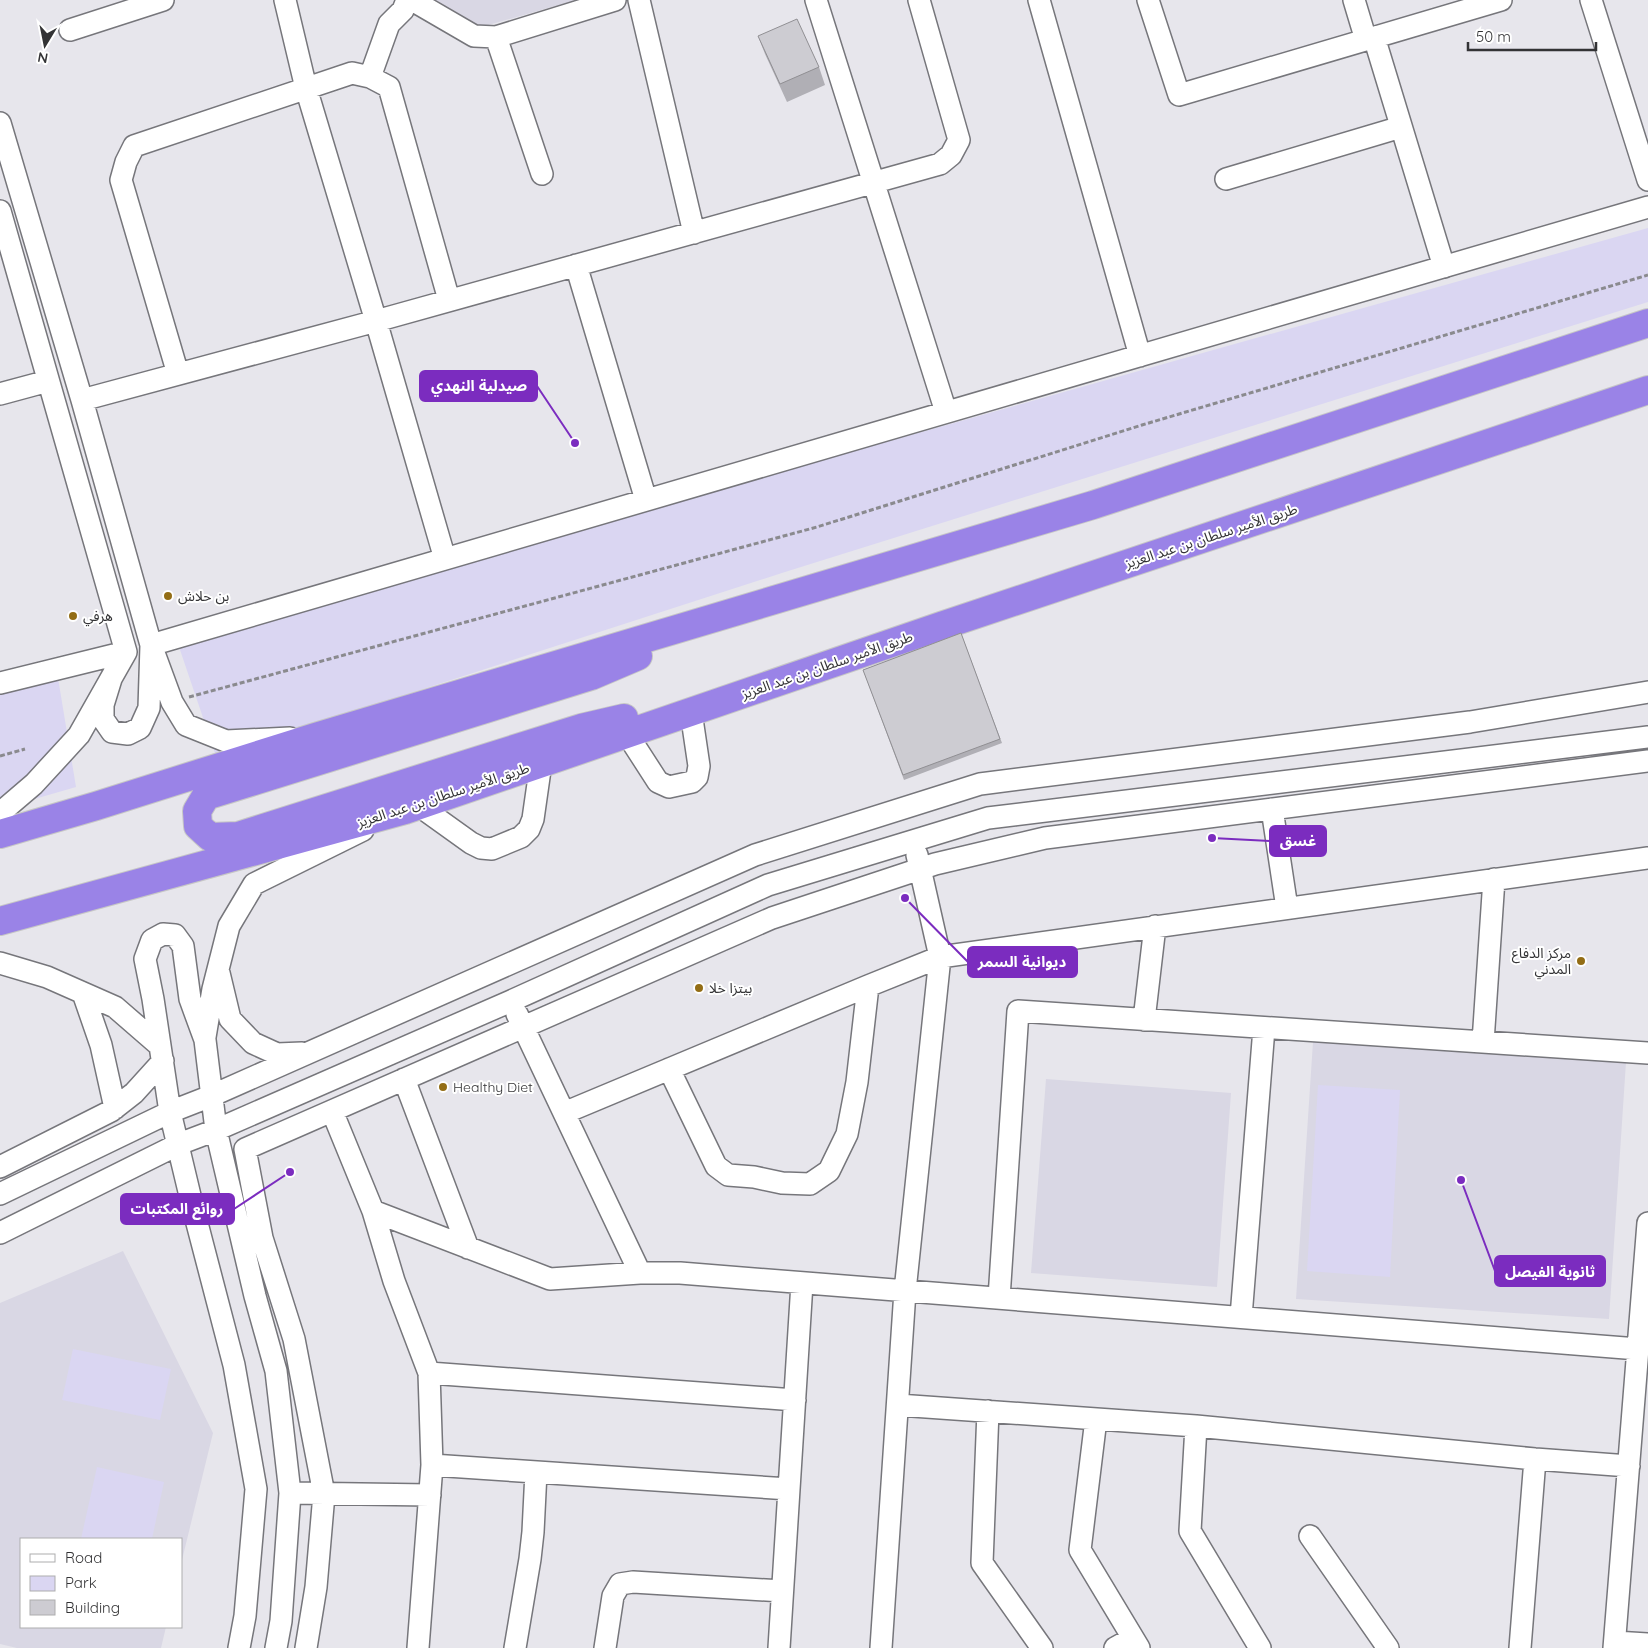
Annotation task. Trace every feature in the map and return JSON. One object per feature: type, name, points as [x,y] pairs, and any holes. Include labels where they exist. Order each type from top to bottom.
[{"type":"highway","points":[[0,834],[315,737],[1093,505],[1648,323]]},
{"type":"highway","name":"طريق الأمير سلطان بن عبد العزيز","points":[[0,921],[412,807],[950,623],[1648,390]]},
{"type":"highway","points":[[759,604],[591,676],[206,796],[197,811],[198,826],[210,837],[238,836],[581,728],[765,686]]},
{"type":"street","points":[[70,30],[163,0]]},
{"type":"street","points":[[284,0],[306,88],[376,321],[444,559]]},
{"type":"street","points":[[370,77],[389,24],[403,10],[407,0]]},
{"type":"street","points":[[412,0],[474,36],[496,37],[615,0]]},
{"type":"street","points":[[639,0],[694,232]]},
{"type":"street","points":[[816,0],[946,412]]},
{"type":"street","points":[[82,400],[376,321],[940,164],[951,155],[959,140],[919,0]]},
{"type":"street","points":[[1039,0],[1140,356]]},
{"type":"street","points":[[1148,0],[1179,94],[1370,38],[1444,8],[1502,0]]},
{"type":"street","points":[[1354,0],[1370,38],[1402,127],[1444,267]]},
{"type":"street","points":[[1591,0],[1648,180]]},
{"type":"street","points":[[496,37],[542,174]]},
{"type":"street","points":[[178,374],[121,180],[126,162],[134,146],[352,74],[370,77],[389,87],[448,300]]},
{"type":"street","points":[[0,123],[82,400],[151,645],[172,702],[186,725],[226,741],[315,737]]},
{"type":"street","points":[[1226,179],[1402,127]]},
{"type":"street","points":[[151,645],[1648,207]]},
{"type":"street","points":[[0,813],[34,784],[80,735],[126,652],[1,218]]},
{"type":"street","points":[[576,265],[646,500]]},
{"type":"street","points":[[0,394],[48,381]]},
{"type":"street","points":[[111,679],[103,705],[103,719],[112,732],[128,734],[140,728],[149,708],[151,645]]},
{"type":"street","points":[[0,683],[126,652]]},
{"type":"street","points":[[0,1194],[170,1112],[211,1096],[755,855],[980,784],[1470,722],[1648,692]]},
{"type":"street","points":[[627,734],[658,782],[669,787],[692,782],[697,777],[699,766],[691,712]]},
{"type":"street","points":[[0,1233],[179,1144],[216,1130],[512,1001],[768,884],[914,840],[988,818],[1648,737]]},
{"type":"street","points":[[306,1648],[316,1587],[324,1494],[294,1339],[262,1238],[245,1149],[772,918],[921,869],[1045,838],[1648,761]]},
{"type":"street","points":[[205,1040],[213,989],[229,926],[254,884],[412,807],[482,848],[492,849],[521,837],[529,830],[533,819],[540,763]]},
{"type":"street","points":[[1272,809],[1286,908]]},
{"type":"street","points":[[881,1648],[905,1291],[940,957],[914,840]]},
{"type":"street","points":[[564,1113],[940,957],[1648,858]]},
{"type":"street","points":[[1483,1042],[1494,879]]},
{"type":"street","points":[[1144,1020],[1155,926]]},
{"type":"street","points":[[239,1648],[245,1616],[256,1489],[234,1365],[170,1112],[145,959],[152,940],[163,934],[175,935],[184,946],[190,999],[205,1040],[216,1130],[255,1296],[276,1370],[290,1494],[281,1621],[276,1648]]},
{"type":"street","points":[[0,963],[47,977],[114,1007],[162,1054]]},
{"type":"street","points":[[218,968],[230,1020],[253,1043],[277,1054],[310,1052]]},
{"type":"street","points":[[668,1069],[716,1166],[728,1175],[754,1177],[782,1183],[810,1184],[829,1172],[847,1134],[857,1082],[868,986]]},
{"type":"street","points":[[83,993],[101,1044],[115,1108]]},
{"type":"street","points":[[512,1001],[640,1273]]},
{"type":"street","points":[[999,1298],[1018,1012],[1648,1053]]},
{"type":"street","points":[[1242,1317],[1264,1028]]},
{"type":"street","points":[[0,1167],[115,1108],[134,1093],[162,1054]]},
{"type":"street","points":[[404,1079],[468,1248]]},
{"type":"street","points":[[332,1111],[373,1211],[394,1281],[429,1373],[432,1465],[418,1648]]},
{"type":"street","points":[[373,1211],[550,1280],[640,1273],[680,1273],[1638,1348]]},
{"type":"street","points":[[1648,1223],[1638,1348],[1640,1419],[1629,1466],[1614,1645],[1648,1644]]},
{"type":"street","points":[[780,1648],[802,1282]]},
{"type":"street","points":[[429,1373],[794,1400]]},
{"type":"street","points":[[278,1392],[303,1384]]},
{"type":"street","points":[[898,1405],[1196,1426],[1535,1459],[1629,1466]]},
{"type":"street","points":[[988,1412],[982,1563],[1042,1648]]},
{"type":"street","points":[[1096,1419],[1080,1550],[1129,1645]]},
{"type":"street","points":[[1196,1426],[1190,1530],[1260,1648]]},
{"type":"street","points":[[1520,1648],[1535,1459]]},
{"type":"street","points":[[432,1465],[789,1489]]},
{"type":"street","points":[[515,1648],[532,1541],[536,1472]]},
{"type":"street","points":[[290,1494],[430,1495]]},
{"type":"street","points":[[1310,1536],[1388,1648]]},
{"type":"street","points":[[604,1648],[613,1596],[620,1584],[633,1582],[782,1591]]},
{"type":"street","points":[[281,1621],[310,1625]]},
{"type":"path","points":[[172,702],[817,527],[1151,422],[1648,274]]},
{"type":"path","points":[[0,756],[25,749]]},
{"type":"shaded area","points":[[431,0],[576,0],[471,30]]},
{"type":"shaded area","points":[[1313,1042],[1626,1062],[1609,1319],[1296,1299]]},
{"type":"shaded area","points":[[1046,1079],[1231,1093],[1217,1287],[1031,1273]]},
{"type":"shaded area","points":[[123,1251],[213,1433],[182,1560],[182,1538],[20,1538],[20,1628],[166,1628],[161,1648],[17,1648],[0,1644],[0,1303]]},
{"type":"green space","points":[[1648,228],[1648,302],[785,572],[216,756],[177,641]]},
{"type":"green space","points":[[58,678],[76,787],[0,809],[0,693]]},
{"type":"green space","points":[[1318,1085],[1400,1090],[1390,1277],[1307,1271]]},
{"type":"green space","points":[[73,1349],[171,1369],[160,1420],[62,1400]]},
{"type":"green space","points":[[97,1467],[164,1482],[152,1538],[81,1538]]},
{"type":"building","points":[[797,19],[819,67],[780,84],[758,36]]},
{"type":"building","points":[[961,633],[1000,739],[903,775],[863,670]]},
{"type":"place","name":"صيدلية النهدي","points":[[575,443]]},
{"type":"place","name":"بن حلاش","points":[[168,596]]},
{"type":"place","name":"هرفي","points":[[73,616]]},
{"type":"place","name":"غسق","points":[[1212,838]]},
{"type":"place","name":"ديوانية السمر","points":[[905,898]]},
{"type":"place","name":"مركز الدفاع المدني","points":[[1581,961]]},
{"type":"place","name":"بيتزا خلا","points":[[699,988]]},
{"type":"place","name":"Healthy Diet","points":[[443,1087]]},
{"type":"place","name":"روائع المكتبات","points":[[290,1172]]},
{"type":"place","name":"ثانوية الفيصل","points":[[1461,1180]]}]
